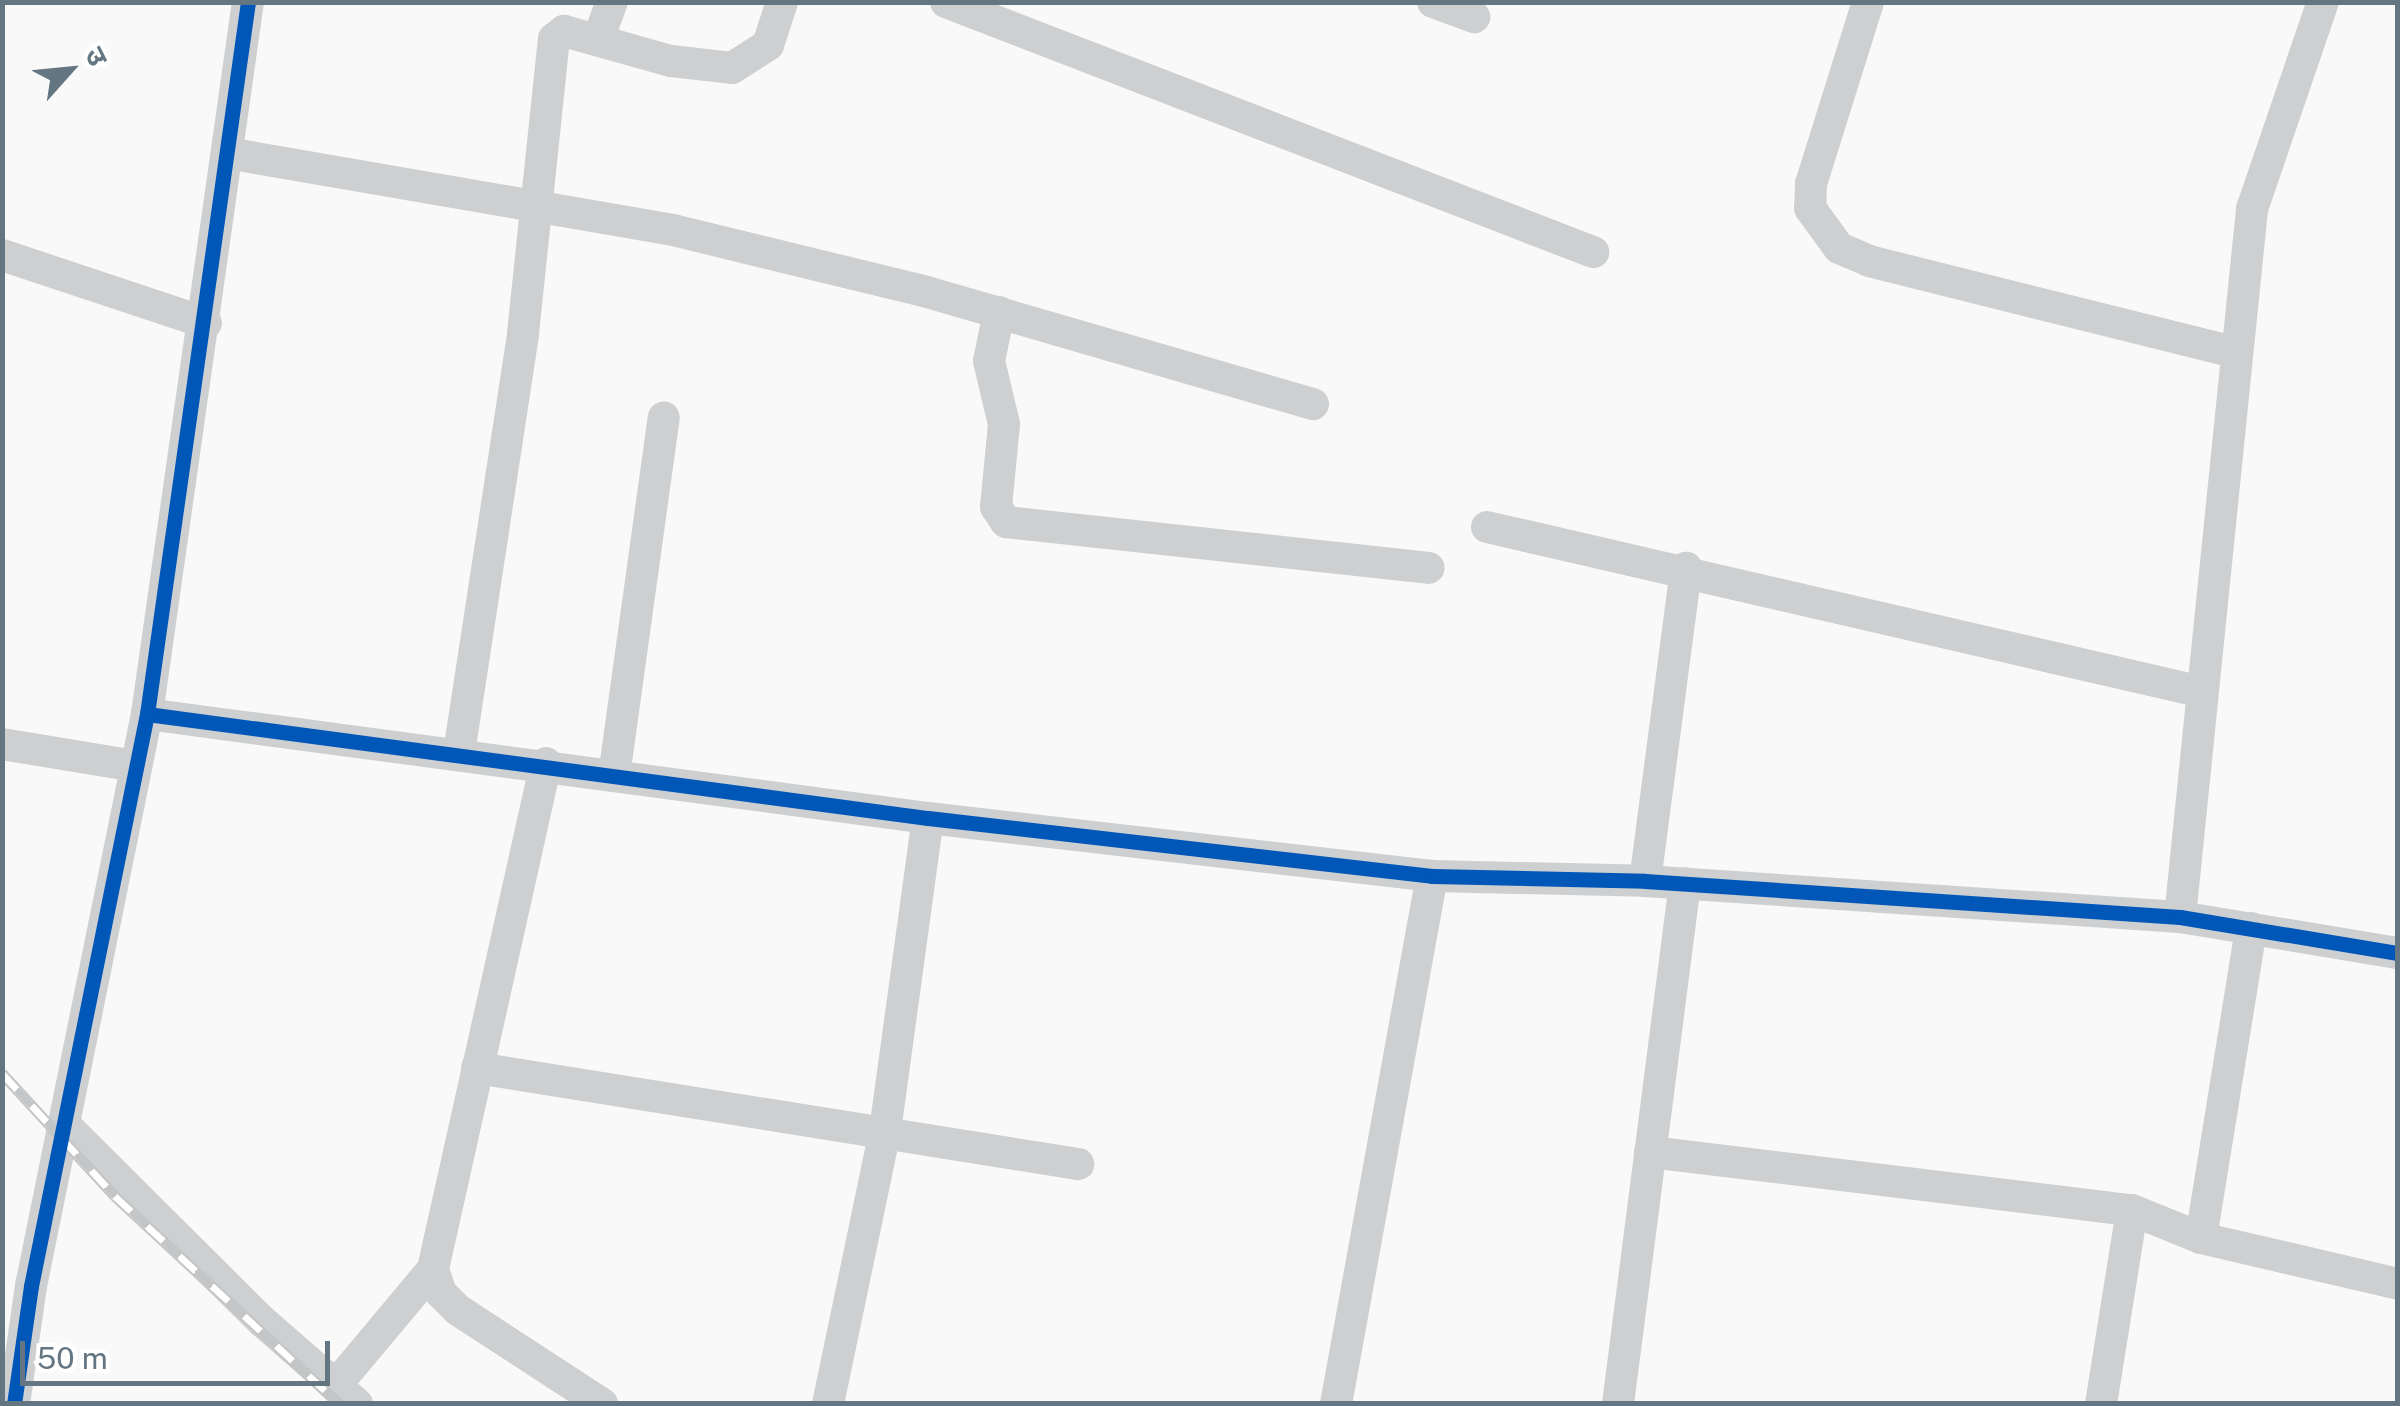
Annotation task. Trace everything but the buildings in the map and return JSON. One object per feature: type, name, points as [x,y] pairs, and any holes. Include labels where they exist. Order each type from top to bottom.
[{"type":"street","points":[[14,1404],[64,1124],[147,714],[206,323],[248,2]]},
{"type":"street","points":[[599,37],[612,2]]},
{"type":"street","points":[[458,754],[538,204],[556,18],[671,61],[732,68],[768,45],[782,2]]},
{"type":"street","points":[[946,2],[1031,18],[1592,252]]},
{"type":"street","points":[[1433,2],[1474,17]]},
{"type":"street","points":[[1868,2],[1810,184],[1810,208],[1840,248],[1868,261],[2237,354]]},
{"type":"street","points":[[2180,917],[2252,209],[2323,2]]},
{"type":"street","points":[[227,153],[673,230],[1000,312],[1314,404]]},
{"type":"street","points":[[2,255],[206,323]]},
{"type":"street","points":[[1000,312],[990,378],[1004,424],[996,500],[1006,522],[1430,568]]},
{"type":"street","points":[[614,776],[664,418]]},
{"type":"street","points":[[1488,526],[1686,568],[2202,692]]},
{"type":"street","points":[[1646,881],[1686,568]]},
{"type":"street","points":[[147,714],[546,764],[928,818],[1432,876],[1646,881],[2180,917],[2398,953]]},
{"type":"street","points":[[2,744],[136,766]]},
{"type":"street","points":[[64,1124],[346,1394],[433,1269],[546,764]]},
{"type":"street","points":[[828,1404],[886,1131],[928,818]]},
{"type":"street","points":[[1336,1404],[1432,876]]},
{"type":"street","points":[[1618,1404],[1685,884]]},
{"type":"street","points":[[2201,1238],[2251,928]]},
{"type":"street","points":[[477,1068],[1078,1164]]},
{"type":"street","points":[[1650,1152],[2132,1210],[2201,1238],[2398,1284]]},
{"type":"street","points":[[2101,1404],[2132,1210]]},
{"type":"street","points":[[433,1269],[441,1293],[458,1310],[602,1404]]},
{"type":"railway","points":[[2,1073],[115,1196],[340,1404]]},
{"type":"cycle path","points":[[14,1404],[31,1286],[147,714],[248,2]]},
{"type":"cycle path","points":[[147,714],[928,818],[1432,876],[1645,881],[2180,917],[2398,953]]}]
